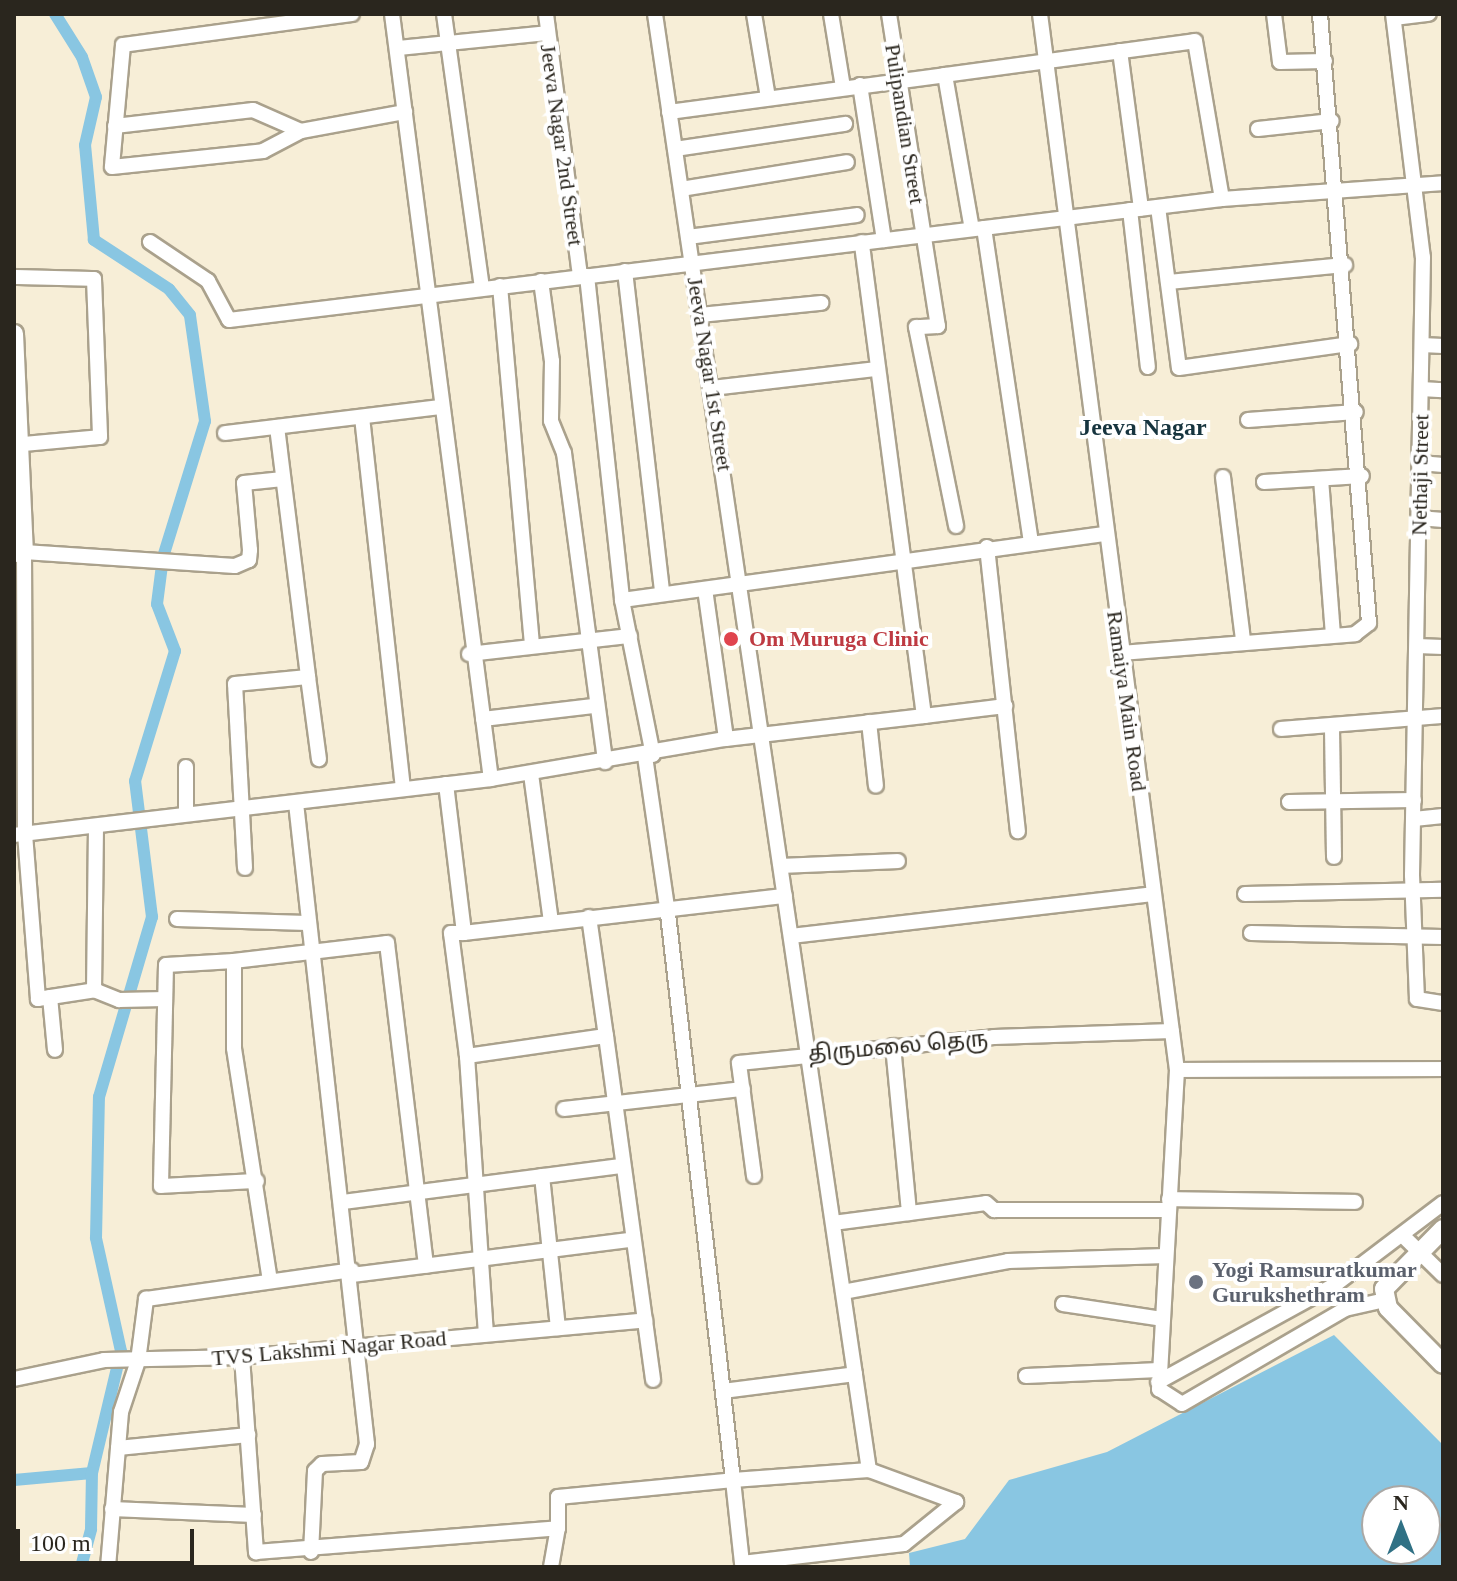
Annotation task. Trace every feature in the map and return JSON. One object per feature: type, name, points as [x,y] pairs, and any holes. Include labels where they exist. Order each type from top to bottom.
[{"type":"street","points":[[352,14],[123,45],[110,159],[117,169],[263,151],[301,131],[405,112]]},
{"type":"street","points":[[392,14],[469,654],[483,719],[491,779]]},
{"type":"street","points":[[444,14],[482,288]]},
{"type":"street","name":"Jeeva Nagar 2nd Street","points":[[546,14],[583,276],[622,600],[649,756],[742,1565]]},
{"type":"street","name":"Jeeva Nagar 1st Street","points":[[655,14],[743,582],[762,734],[869,1470]]},
{"type":"street","points":[[754,14],[768,98]]},
{"type":"street","points":[[831,14],[843,87]]},
{"type":"street","name":"Pulipandian Street","points":[[889,14],[938,326],[916,327],[956,526]]},
{"type":"street","name":"Ramaiya Main Road","points":[[1040,14],[1051,60],[1065,218],[1177,1070],[1160,1385]]},
{"type":"street","points":[[1274,14],[1280,62],[1325,61]]},
{"type":"street","points":[[1121,653],[1362,633],[1369,623],[1362,476],[1340,194],[1320,14]]},
{"type":"street","points":[[1393,16],[1429,14]]},
{"type":"street","name":"Nethaji Street","points":[[1393,16],[1417,185],[1422,345],[1414,800],[1417,999],[1443,1003]]},
{"type":"street","points":[[398,48],[547,33]]},
{"type":"street","points":[[669,112],[1195,41],[1222,199]]},
{"type":"street","points":[[1120,51],[1148,367]]},
{"type":"street","points":[[945,75],[978,228],[1031,542]]},
{"type":"street","points":[[860,85],[884,240]]},
{"type":"street","points":[[115,126],[253,110],[301,131]]},
{"type":"street","points":[[1258,129],[1332,121]]},
{"type":"street","points":[[675,149],[845,124]]},
{"type":"street","points":[[681,189],[847,162]]},
{"type":"street","points":[[150,242],[208,281],[229,320],[1222,199],[1340,194],[1443,183]]},
{"type":"street","points":[[1158,207],[1179,368],[1350,344]]},
{"type":"street","points":[[688,237],[857,215]]},
{"type":"street","points":[[862,242],[875,369],[924,716]]},
{"type":"street","points":[[1168,282],[1345,265]]},
{"type":"street","points":[[625,271],[662,593]]},
{"type":"street","points":[[14,277],[94,279],[100,437],[16,444]]},
{"type":"street","points":[[541,281],[551,421],[564,453],[593,706],[605,762]]},
{"type":"street","points":[[500,286],[532,645]]},
{"type":"street","points":[[700,315],[821,303]]},
{"type":"street","points":[[14,334],[20,835],[38,999],[96,990],[119,1000],[165,999]]},
{"type":"street","points":[[1422,345],[1443,346]]},
{"type":"street","points":[[712,388],[875,369]]},
{"type":"street","points":[[1421,389],[1443,390]]},
{"type":"street","points":[[225,433],[441,407]]},
{"type":"street","points":[[1248,420],[1356,412]]},
{"type":"street","points":[[362,417],[403,788]]},
{"type":"street","points":[[277,427],[319,759]]},
{"type":"street","points":[[1420,463],[1443,465]]},
{"type":"street","points":[[1264,482],[1362,476]]},
{"type":"street","points":[[1223,477],[1243,641]]},
{"type":"street","points":[[19,552],[235,566],[249,560],[244,483],[283,479]]},
{"type":"street","points":[[1321,479],[1333,635]]},
{"type":"street","points":[[1419,518],[1443,520]]},
{"type":"street","points":[[622,600],[743,582],[905,565],[987,547],[1105,534]]},
{"type":"street","points":[[987,547],[1018,831]]},
{"type":"street","points":[[705,589],[726,739]]},
{"type":"street","points":[[469,654],[630,636]]},
{"type":"street","points":[[1417,646],[1443,647]]},
{"type":"street","points":[[245,868],[235,684],[308,677]]},
{"type":"street","points":[[483,719],[593,706]]},
{"type":"street","points":[[20,835],[96,827],[156,814],[296,803],[531,774],[649,756],[726,739],[1005,706]]},
{"type":"street","points":[[1281,729],[1332,729],[1416,715],[1443,716]]},
{"type":"street","points":[[869,722],[876,786]]},
{"type":"street","points":[[1332,729],[1334,857]]},
{"type":"street","points":[[186,767],[186,812]]},
{"type":"street","points":[[531,774],[551,922]]},
{"type":"street","points":[[446,784],[464,933]]},
{"type":"street","points":[[1289,802],[1414,800]]},
{"type":"street","points":[[296,803],[307,923],[314,953],[361,1346],[366,1457],[315,1471],[311,1552]]},
{"type":"street","points":[[1414,819],[1443,816]]},
{"type":"street","points":[[96,827],[96,990]]},
{"type":"street","points":[[781,866],[898,861]]},
{"type":"street","points":[[1245,894],[1443,890]]},
{"type":"street","points":[[791,936],[1153,894]]},
{"type":"street","points":[[486,1334],[481,1184],[451,933],[589,917],[668,914],[785,896]]},
{"type":"street","points":[[589,917],[629,1240],[653,1380]]},
{"type":"street","points":[[177,919],[307,923]]},
{"type":"street","points":[[1251,933],[1443,937]]},
{"type":"street","points":[[257,1181],[161,1186],[166,965],[234,961],[387,943],[422,1192],[426,1266]]},
{"type":"street","points":[[234,961],[234,1048],[257,1181],[270,1281]]},
{"type":"street","points":[[50,997],[55,1050]]},
{"type":"street","name":"திருமலை தெரு","points":[[754,1176],[739,1063],[893,1046],[1172,1031]]},
{"type":"street","points":[[467,1056],[606,1036]]},
{"type":"street","points":[[893,1046],[909,1213]]},
{"type":"street","points":[[1177,1070],[1443,1069]]},
{"type":"street","points":[[564,1109],[743,1089]]},
{"type":"street","points":[[343,1202],[619,1166]]},
{"type":"street","points":[[542,1176],[558,1328]]},
{"type":"street","points":[[833,1223],[986,1203],[994,1210],[1355,1202]]},
{"type":"street","points":[[1385,1300],[1388,1280],[1410,1243],[1443,1203]]},
{"type":"street","points":[[1026,1376],[1160,1385],[1410,1243],[1443,1229]]},
{"type":"street","points":[[108,1567],[118,1448],[138,1361],[146,1299],[270,1281],[482,1260],[629,1240]]},
{"type":"street","points":[[1410,1243],[1443,1275]]},
{"type":"street","points":[[843,1292],[1008,1261],[1166,1256]]},
{"type":"street","points":[[1385,1300],[1443,1364]]},
{"type":"street","points":[[1160,1385],[1182,1404],[1345,1309],[1385,1300]]},
{"type":"street","points":[[1063,1304],[1162,1319]]},
{"type":"street","name":"TVS Lakshmi Nagar Road","points":[[14,1379],[104,1360],[242,1357],[645,1320]]},
{"type":"street","points":[[242,1357],[256,1552],[262,1567]]},
{"type":"street","points":[[723,1391],[855,1374]]},
{"type":"street","points":[[118,1448],[248,1435]]},
{"type":"street","points":[[552,1567],[558,1528],[558,1497],[869,1470],[956,1502],[904,1544],[742,1565]]},
{"type":"street","points":[[112,1509],[254,1515]]},
{"type":"street","points":[[256,1552],[311,1552],[558,1528]]},
{"type":"water","points":[[1334,1335],[1443,1445],[1443,1567],[910,1567],[909,1553],[965,1539],[1009,1480],[1107,1452]]},
{"type":"waterway","points":[[14,1480],[92,1473],[121,1351],[96,1238],[99,1097],[152,917],[135,781],[175,651],[157,604],[163,557],[205,421],[190,315],[169,289],[94,240],[85,145],[96,97],[82,57],[55,14]]},
{"type":"waterway","points":[[81,1567],[91,1529],[92,1473]]},
{"type":"place","name":"Om Muruga Clinic","points":[[731,639]]},
{"type":"place","name":"Yogi Ramsuratkumar Gurukshethram","points":[[1196,1282]]},
{"type":"district","name":"Jeeva Nagar","points":[[1143,428]]}]
